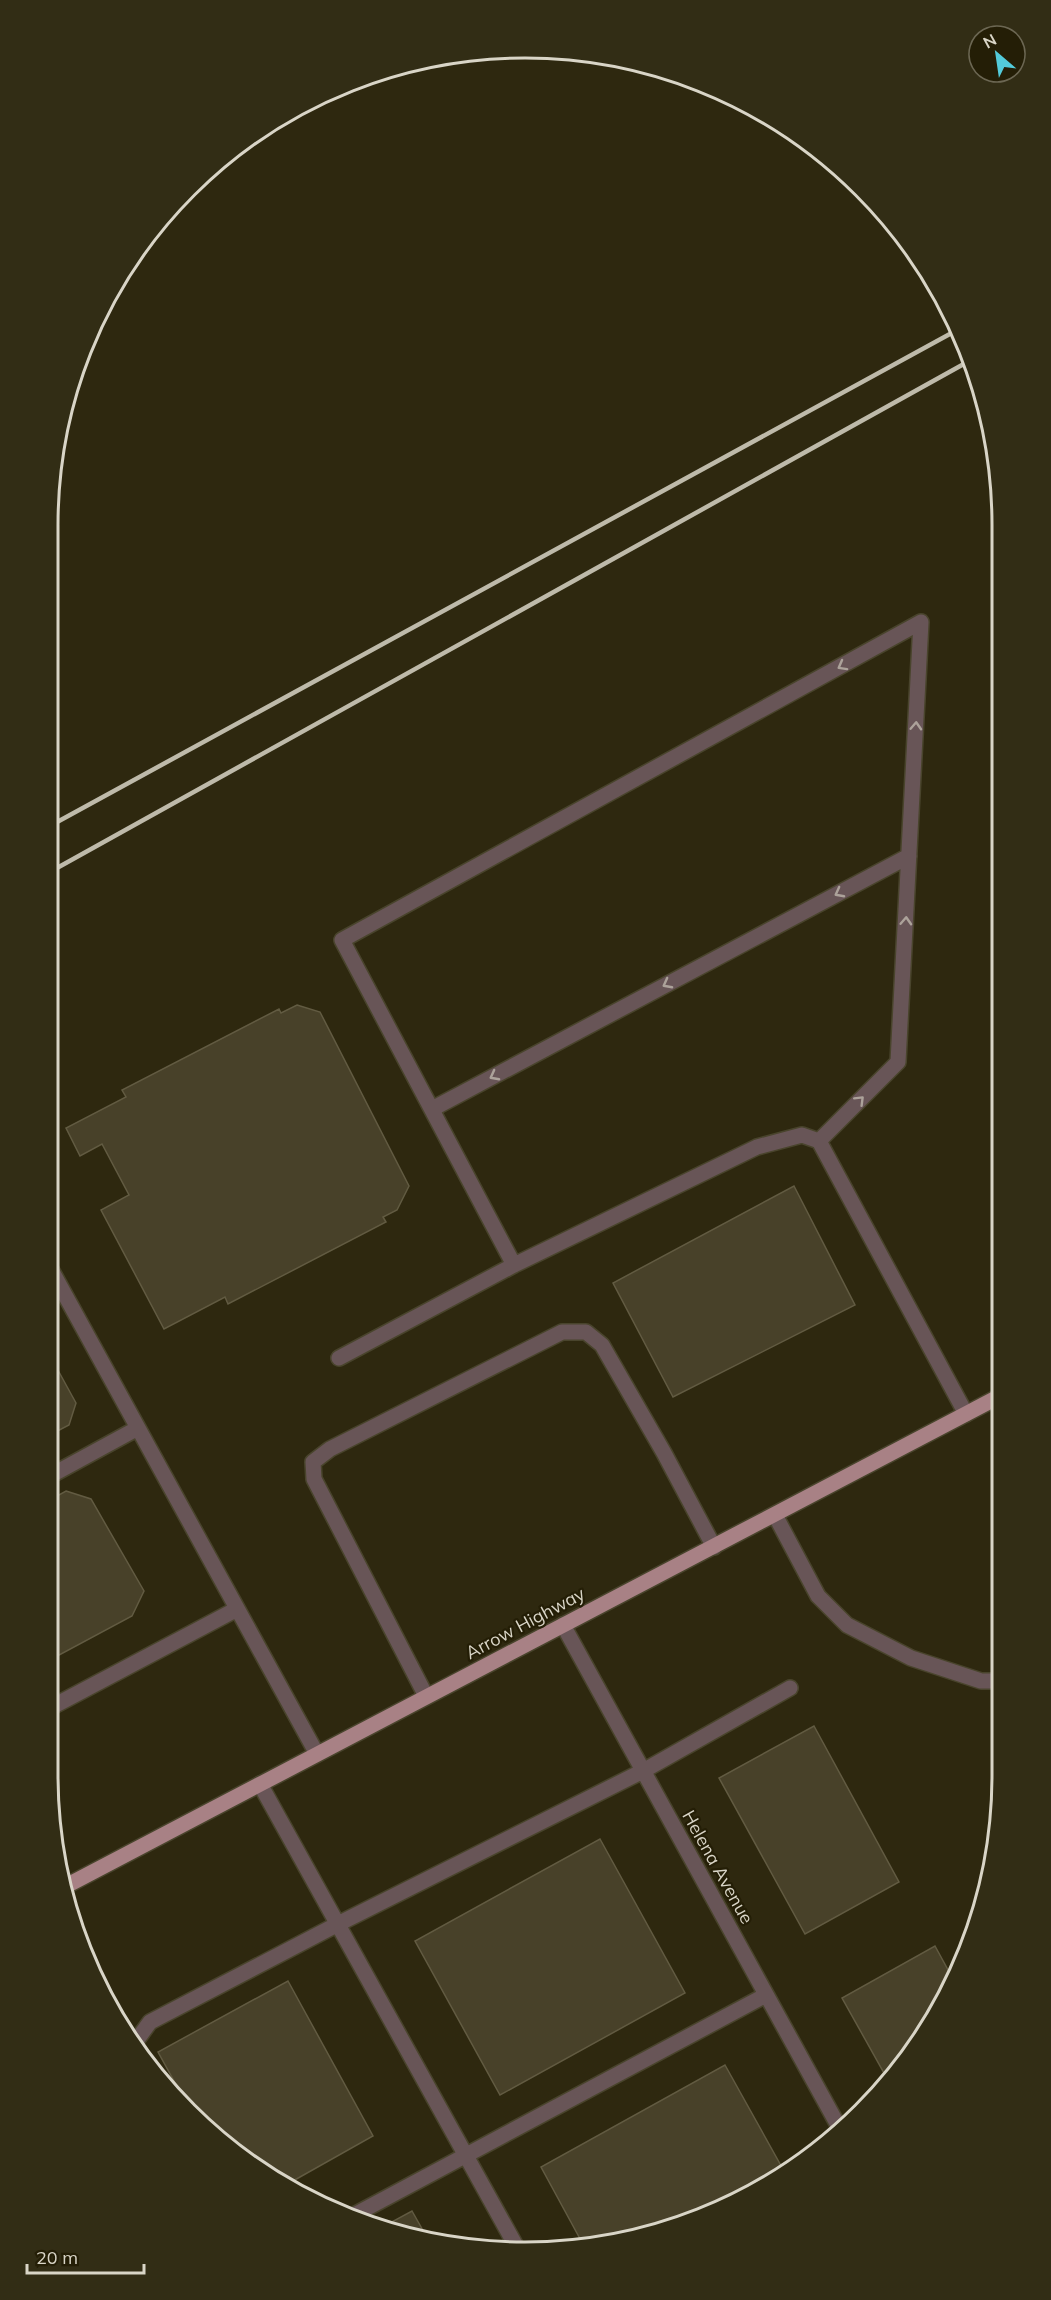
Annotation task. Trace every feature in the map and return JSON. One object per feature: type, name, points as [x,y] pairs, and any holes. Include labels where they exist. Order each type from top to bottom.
[{"type":"main road","name":"Arrow Highway","points":[[71,1883],[992,1400]]},
{"type":"lane","points":[[514,1265],[342,940],[921,622],[898,1062],[819,1141]]},
{"type":"lane","points":[[432,1109],[909,856]]},
{"type":"lane","points":[[339,1358],[514,1265],[757,1147],[802,1135],[819,1141],[966,1414]]},
{"type":"lane","points":[[58,1282],[317,1754]]},
{"type":"lane","points":[[426,1696],[314,1479],[314,1462],[330,1449],[562,1332],[586,1332],[602,1345],[714,1546]]},
{"type":"lane","points":[[58,1472],[138,1428]]},
{"type":"lane","points":[[775,1515],[818,1596],[847,1626],[911,1658],[981,1681],[992,1681]]},
{"type":"lane","points":[[58,1704],[237,1609]]},
{"type":"lane","name":"Helena Avenue","points":[[563,1625],[837,2123]]},
{"type":"lane","points":[[139,2037],[150,2022],[338,1924],[643,1771],[790,1688]]},
{"type":"lane","points":[[260,1784],[514,2242]]},
{"type":"lane","points":[[361,2211],[766,1995]]},
{"type":"building","points":[[297,1005],[320,1012],[409,1186],[397,1210],[383,1217],[386,1222],[228,1304],[225,1297],[164,1329],[101,1210],[129,1195],[102,1144],[80,1156],[66,1128],[126,1097],[122,1090],[279,1009],[281,1013]]},
{"type":"building","points":[[794,1186],[855,1305],[673,1397],[613,1283]]},
{"type":"building","points":[[58,1370],[76,1403],[69,1425],[58,1431]]},
{"type":"building","points":[[66,1491],[91,1499],[144,1591],[132,1616],[58,1656],[58,1495]]},
{"type":"building","points":[[814,1726],[899,1882],[805,1934],[719,1778]]},
{"type":"building","points":[[600,1839],[685,1993],[500,2095],[415,1941]]},
{"type":"building","points":[[935,1946],[949,1971],[914,2034],[884,2073],[842,1998]]},
{"type":"building","points":[[288,1981],[373,2136],[294,2180],[241,2145],[195,2105],[176,2084],[158,2052]]},
{"type":"building","points":[[725,2065],[781,2165],[732,2193],[676,2217],[617,2233],[580,2239],[541,2167]]},
{"type":"building","points":[[412,2211],[423,2230],[405,2226],[392,2222]]},
{"type":"railway","points":[[58,822],[951,334]]},
{"type":"railway","points":[[58,867],[964,364]]}]
